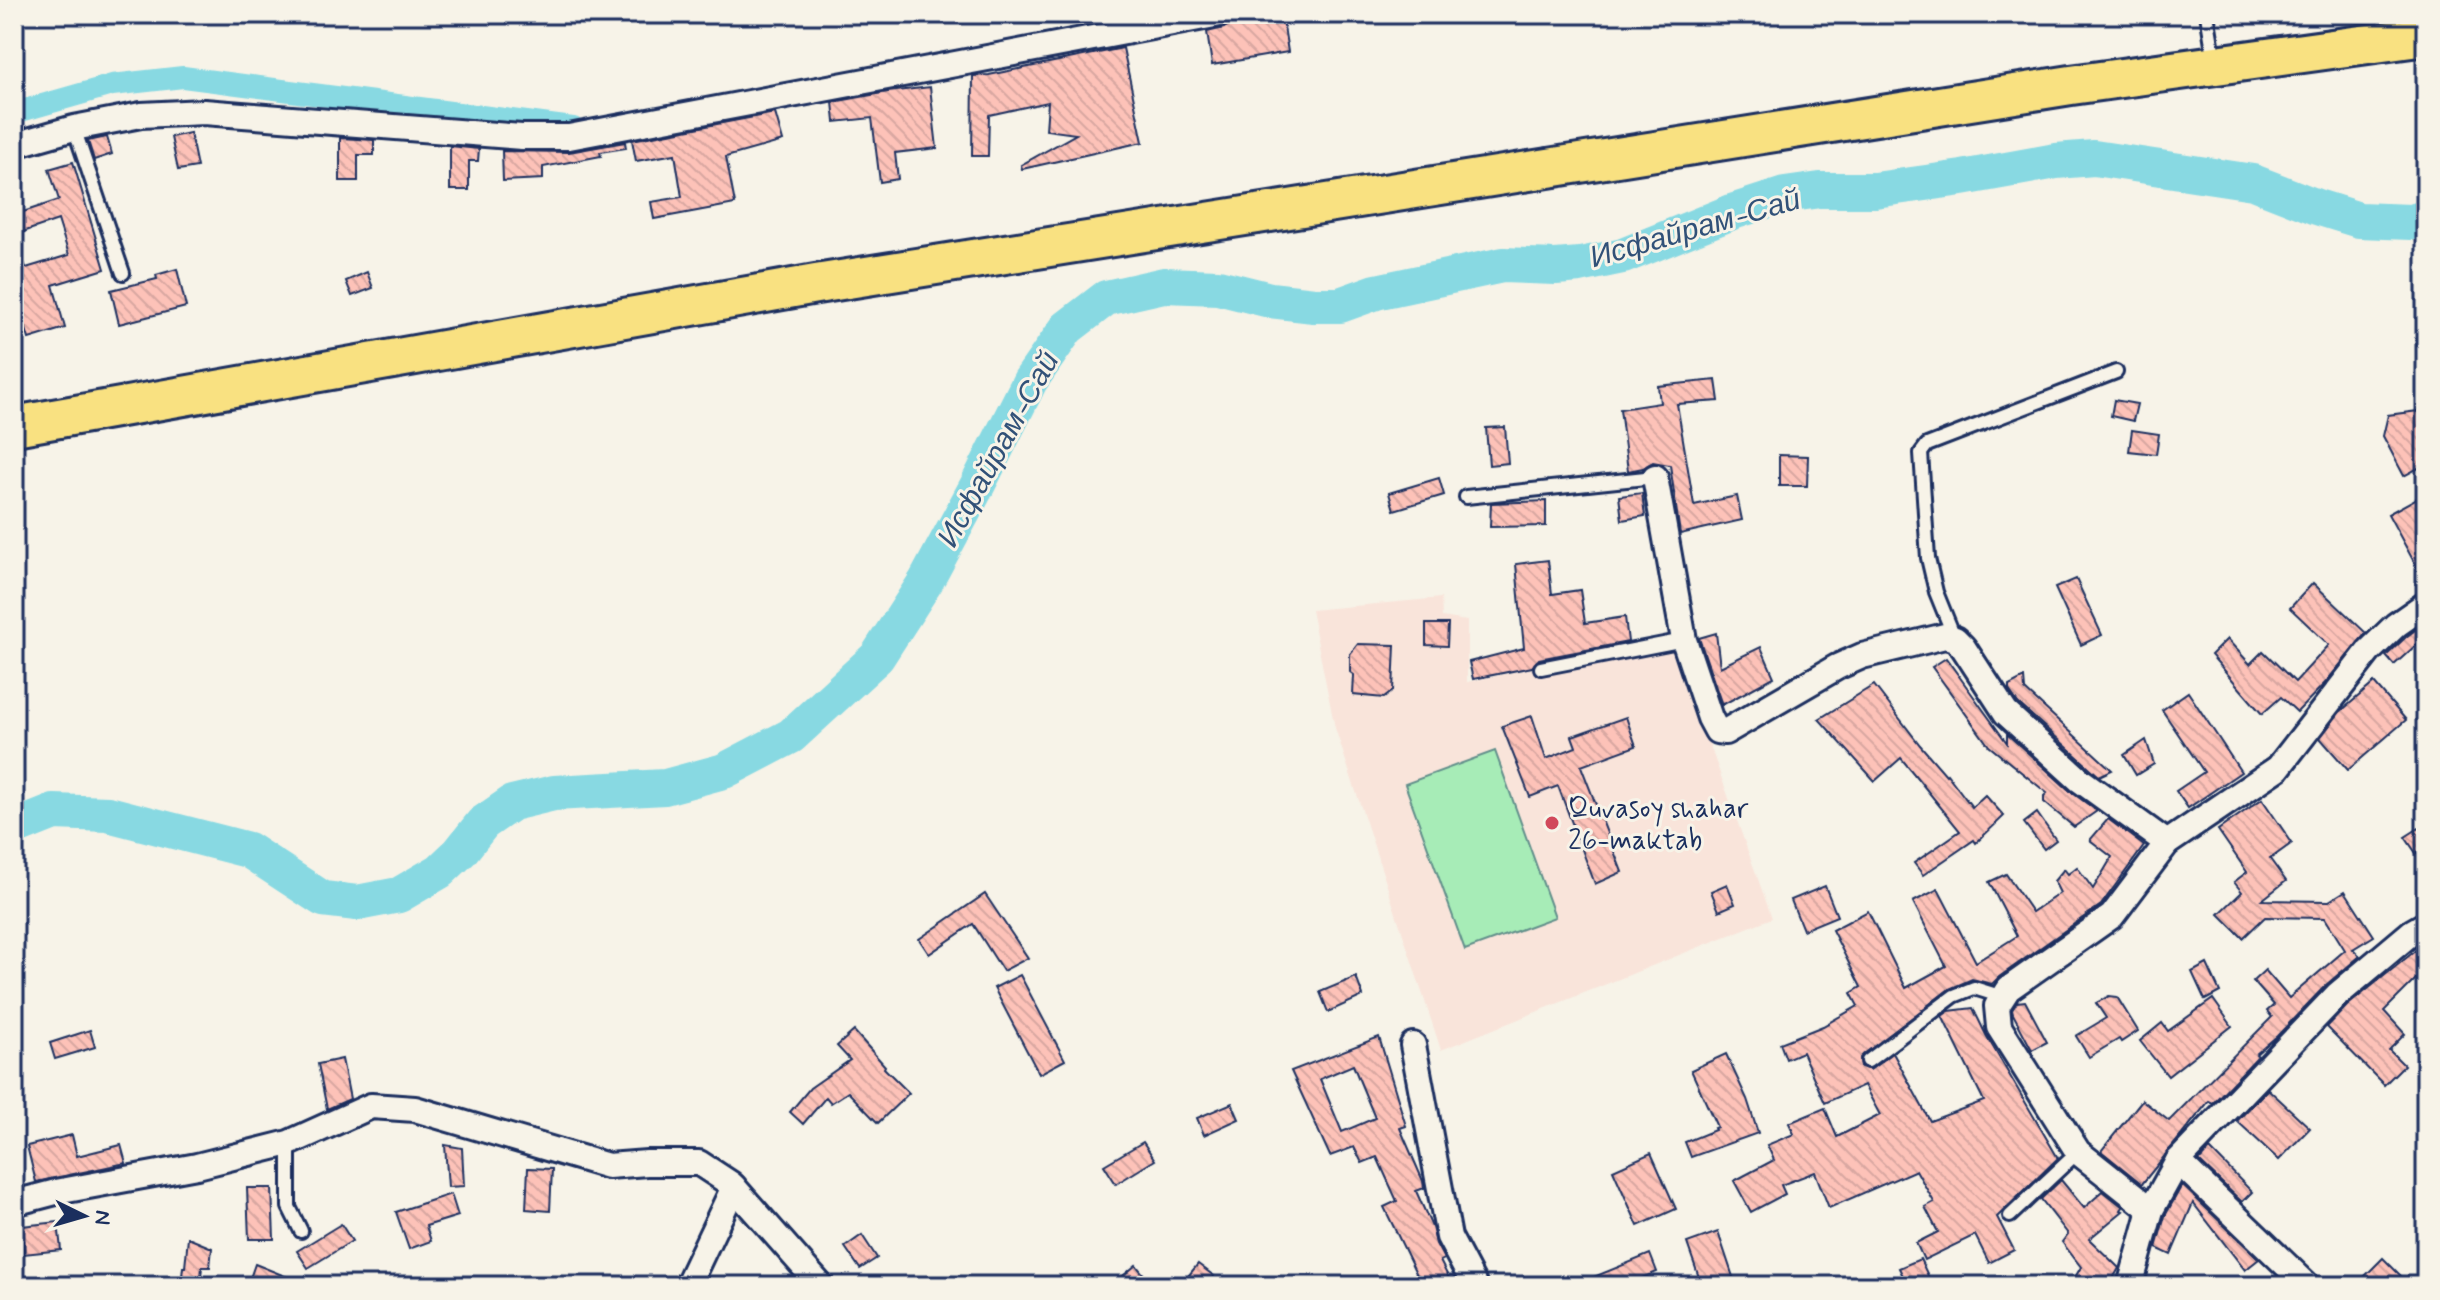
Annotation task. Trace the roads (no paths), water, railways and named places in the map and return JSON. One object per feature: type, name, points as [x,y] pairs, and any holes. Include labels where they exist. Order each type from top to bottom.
[{"type":"main road","points":[[14,426],[832,282],[2055,87],[2426,36]]},
{"type":"street","points":[[14,145],[74,128],[141,115],[204,112],[522,137],[569,137],[1220,14]]},
{"type":"street","points":[[1655,477],[1684,640],[1717,731],[1725,732],[1837,667],[1862,656],[1945,636],[1955,639],[2006,713],[2080,780],[2167,843]]},
{"type":"street","points":[[2151,1210],[2078,1152],[1999,1027],[1997,1006],[2008,989],[2112,916],[2167,843],[2278,768],[2369,651],[2396,625],[2426,604]]},
{"type":"street","points":[[2130,1286],[2151,1210],[2178,1161],[2337,995],[2412,932],[2426,924]]},
{"type":"street","points":[[1413,1045],[1449,1237],[1475,1286]]},
{"type":"street","points":[[14,1203],[56,1192],[197,1166],[289,1143],[371,1106],[415,1109],[608,1166],[699,1163],[734,1187],[821,1286]]},
{"type":"street","points":[[2178,1161],[2308,1286]]},
{"type":"street","points":[[687,1286],[734,1187]]},
{"type":"lane","points":[[2207,14],[2215,65]]},
{"type":"lane","points":[[74,128],[123,273]]},
{"type":"lane","points":[[1955,639],[1936,592],[1928,558],[1921,453],[1927,445],[2116,372]]},
{"type":"lane","points":[[1466,497],[1655,477]]},
{"type":"lane","points":[[1541,668],[1684,640]]},
{"type":"lane","points":[[1868,1061],[1954,996],[1974,988],[2003,997]]},
{"type":"lane","points":[[289,1143],[289,1207],[301,1231]]},
{"type":"lane","points":[[2010,1216],[2078,1152]]},
{"type":"waterway","points":[[14,113],[112,85],[183,77],[573,128]]},
{"type":"waterway","name":"Исфайрам-Сай","points":[[14,828],[54,812],[108,814],[248,850],[323,899],[357,903],[399,895],[440,871],[483,823],[512,803],[554,793],[665,787],[724,771],[791,736],[877,657],[926,581],[1030,381],[1067,328],[1106,298],[1164,285],[1218,287],[1270,300],[1340,305],[1376,292],[1503,265],[1556,267],[1623,256],[1732,212],[1785,195],[1820,190],[1875,190],[2056,161],[2094,158],[2253,182],[2359,220],[2411,222],[2426,218]]},
{"type":"place","name":"Quvasoy shahar 26-maktab","points":[[1552,823]]}]
